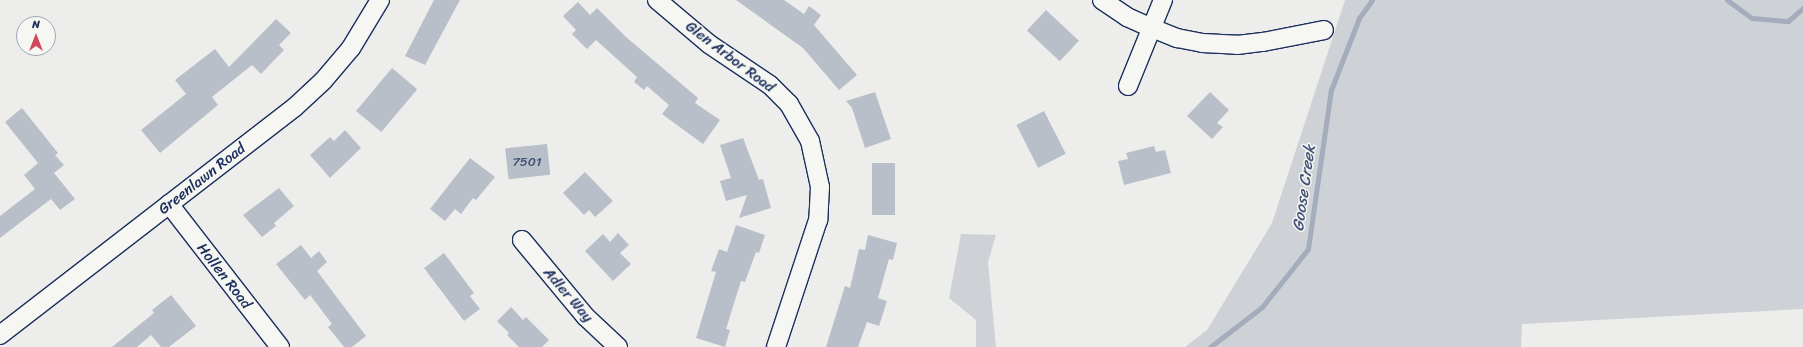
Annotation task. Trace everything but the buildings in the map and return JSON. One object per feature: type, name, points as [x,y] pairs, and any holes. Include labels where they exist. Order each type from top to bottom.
[{"type":"street","name":"Greenlawn Road","points":[[0,335],[295,107],[323,81],[351,48],[380,0]]},
{"type":"street","name":"Glen Arbor Road","points":[[657,0],[709,44],[770,85],[788,104],[810,141],[820,187],[818,220],[776,347]]},
{"type":"street","points":[[1102,0],[1127,17],[1183,39],[1237,45],[1324,30]]},
{"type":"street","points":[[1128,86],[1163,0]]},
{"type":"street","name":"Hollen Road","points":[[169,204],[280,347]]},
{"type":"street","name":"Adler Way","points":[[522,240],[586,317],[618,347]]},
{"type":"shaded area","points":[[1345,0],[1803,0],[1803,309],[1522,324],[1521,347],[1185,347],[1207,330],[1272,223]]},
{"type":"shaded area","points":[[961,234],[996,235],[988,262],[996,347],[976,347],[976,320],[949,298]]},
{"type":"waterway","name":"Goose Creek","points":[[1210,347],[1262,307],[1308,249],[1331,90],[1359,18],[1372,0]]},
{"type":"waterway","name":"Goose Creek","points":[[1727,0],[1752,18],[1788,21],[1803,8]]}]
